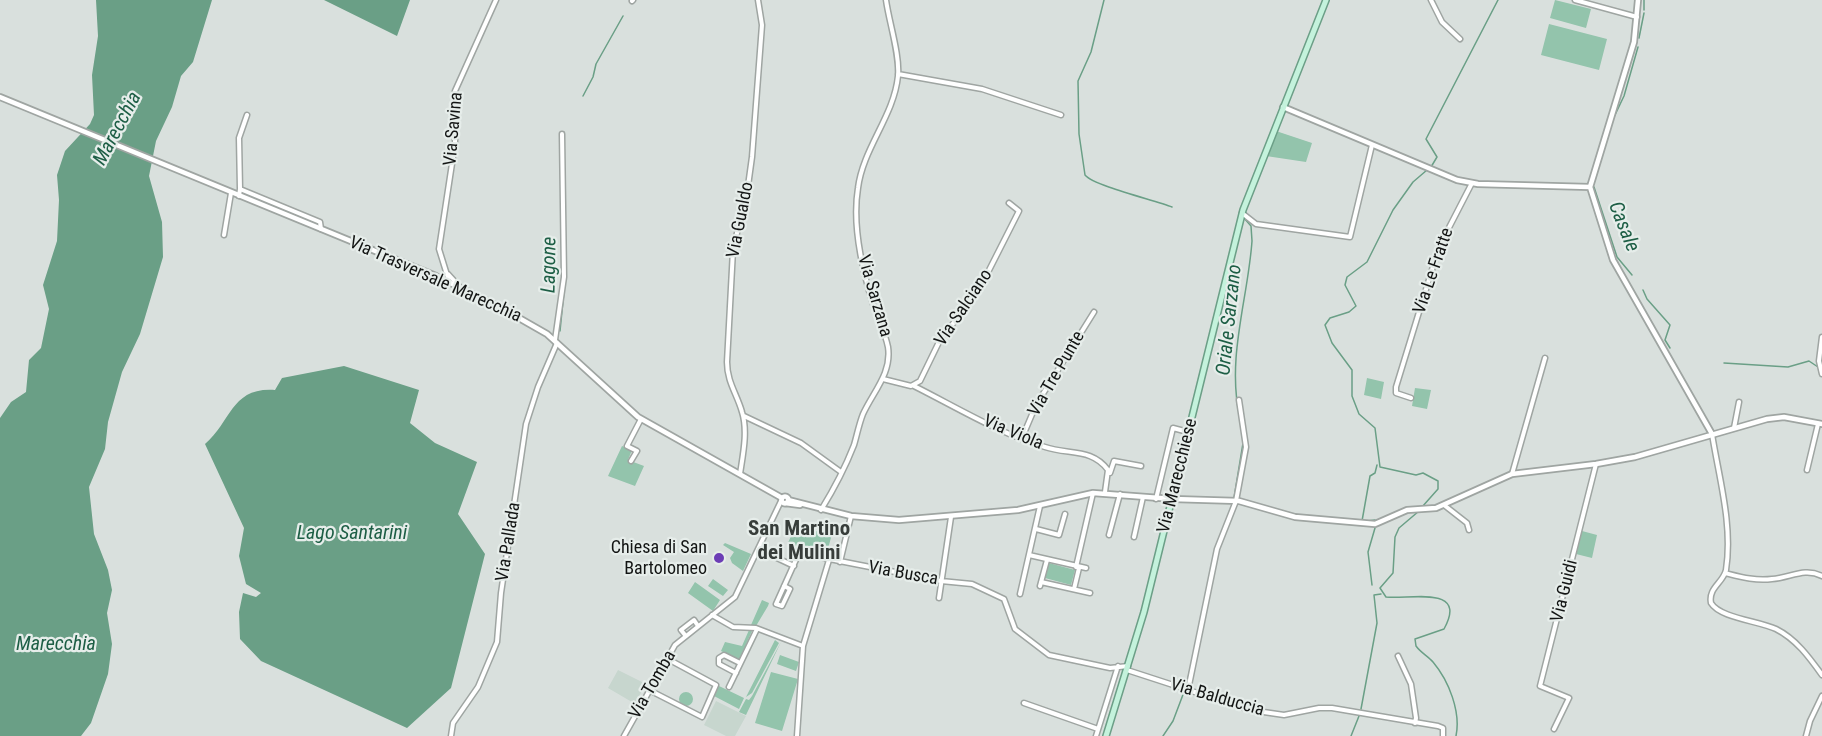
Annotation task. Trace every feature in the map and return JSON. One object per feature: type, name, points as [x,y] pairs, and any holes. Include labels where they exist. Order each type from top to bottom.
[{"type":"main road","name":"Via Marecchiese","points":[[1106,736],[1128,668],[1173,499],[1242,213],[1326,0]]},
{"type":"street","name":"Via Savina","points":[[444,280],[444,266],[439,249],[455,144],[455,91],[496,0]]},
{"type":"street","name":"Via Gualdo","points":[[740,474],[744,437],[743,416],[727,377],[727,363],[732,250],[748,186],[752,157],[762,25],[758,0]]},
{"type":"street","name":"Via Sarzana","points":[[821,510],[831,496],[863,416],[883,379],[888,349],[873,305],[859,245],[857,204],[858,188],[868,151],[889,105],[898,74],[886,0]]},
{"type":"street","points":[[1431,0],[1442,22],[1460,39]]},
{"type":"street","points":[[1575,0],[1594,2],[1637,17]]},
{"type":"street","points":[[1638,0],[1634,42],[1590,187],[1613,260],[1712,434],[1725,512],[1725,573],[1712,592],[1712,606],[1722,612],[1774,628],[1786,635],[1802,649],[1822,675]]},
{"type":"street","points":[[898,74],[982,89],[1061,116]]},
{"type":"street","name":"Via Trasversale Marecchia","points":[[0,97],[462,288],[528,322],[556,341],[641,419],[784,500],[821,510]]},
{"type":"street","points":[[1282,108],[1472,183],[1590,187]]},
{"type":"street","points":[[239,196],[239,138],[247,115]]},
{"type":"street","name":"Via Pallada","points":[[452,736],[453,723],[478,687],[497,643],[501,593],[526,424],[556,341],[564,277],[562,134]]},
{"type":"street","points":[[1242,213],[1256,224],[1350,237],[1372,145]]},
{"type":"street","name":"Via Le Fratte","points":[[1411,398],[1396,393],[1396,387],[1439,247],[1472,183]]},
{"type":"street","name":"Via Trasversale Marecchia","points":[[240,189],[320,222],[321,230]]},
{"type":"street","points":[[224,235],[231,193]]},
{"type":"street","name":"Via Salciano","points":[[914,386],[920,381],[939,342],[972,300],[992,268],[1019,211],[1009,203]]},
{"type":"street","points":[[444,266],[462,288]]},
{"type":"street","name":"Via Tre Punte","points":[[1022,438],[1036,405],[1094,312]]},
{"type":"street","points":[[1822,337],[1819,361],[1822,374]]},
{"type":"street","points":[[1512,474],[1545,358]]},
{"type":"street","points":[[883,379],[914,386]]},
{"type":"street","name":"Via Viola","points":[[914,386],[964,413],[1047,448],[1092,454],[1104,465],[1109,474]]},
{"type":"street","points":[[1188,690],[1217,549],[1236,501],[1246,447],[1239,400]]},
{"type":"street","points":[[1734,428],[1739,402]]},
{"type":"street","points":[[743,416],[801,443],[842,472]]},
{"type":"street","points":[[821,510],[851,516],[899,520],[951,517],[1040,506],[1105,492],[1158,499],[1236,501],[1295,517],[1362,525],[1375,524],[1407,510],[1427,510],[1444,505],[1512,474],[1635,457],[1767,419],[1784,417],[1820,424],[1807,470]]},
{"type":"street","points":[[632,461],[636,451],[627,446],[641,419]]},
{"type":"street","points":[[1158,499],[1173,428],[1189,432]]},
{"type":"street","points":[[1105,492],[1114,461],[1141,465]]},
{"type":"street","name":"Via Guidi","points":[[1554,729],[1569,698],[1540,686],[1596,464]]},
{"type":"street","points":[[1074,589],[1093,493]]},
{"type":"street","points":[[1109,535],[1119,494]]},
{"type":"street","points":[[1134,537],[1143,497]]},
{"type":"street","points":[[1158,499],[1169,513]]},
{"type":"street","name":"Via Tomba","points":[[624,736],[666,658],[685,636],[735,597],[775,510],[784,500]]},
{"type":"street","points":[[1444,505],[1467,523],[1469,530]]},
{"type":"street","points":[[1020,594],[1040,506]]},
{"type":"street","points":[[1036,530],[1059,535],[1065,514]]},
{"type":"street","points":[[840,562],[851,516]]},
{"type":"street","points":[[939,598],[951,517]]},
{"type":"street","points":[[758,549],[794,566],[784,586],[776,604],[782,606],[790,589],[784,586]]},
{"type":"street","name":"Via Busca","points":[[794,566],[799,553],[941,581],[972,584],[999,595],[1006,604],[1015,629],[1048,655],[1110,668],[1119,666],[1128,668]]},
{"type":"street","points":[[1029,555],[1086,568]]},
{"type":"street","points":[[797,736],[803,646],[829,560]]},
{"type":"street","points":[[1047,560],[1040,584],[1090,592]]},
{"type":"street","points":[[1725,573],[1750,579],[1774,579],[1809,571],[1822,576]]},
{"type":"street","points":[[712,615],[734,627],[757,629],[803,646]]},
{"type":"street","name":"Via Tomba","points":[[685,636],[682,629],[694,620],[698,626]]},
{"type":"street","points":[[729,687],[757,629]]},
{"type":"street","points":[[736,673],[719,664],[719,658],[724,655],[740,663]]},
{"type":"street","points":[[1398,656],[1411,684],[1415,723]]},
{"type":"street","points":[[649,690],[702,717],[716,685],[666,658]]},
{"type":"street","points":[[1096,736],[1119,666]]},
{"type":"street","name":"Via Balduccia","points":[[1128,668],[1250,710],[1284,716],[1319,708],[1332,708],[1443,728],[1443,736]]},
{"type":"street","points":[[1806,736],[1822,696]]},
{"type":"street","points":[[1024,704],[1098,729]]},
{"type":"shaded area","points":[[1555,0],[1591,9],[1586,28],[1550,18]]},
{"type":"shaded area","points":[[1549,24],[1607,39],[1599,70],[1541,55]]},
{"type":"shaded area","points":[[1276,131],[1312,143],[1306,162],[1266,156]]},
{"type":"shaded area","points":[[1367,378],[1384,382],[1381,399],[1364,395]]},
{"type":"shaded area","points":[[1415,388],[1431,390],[1427,409],[1412,406]]},
{"type":"shaded area","points":[[622,446],[632,450],[628,460],[644,466],[635,486],[608,476]]},
{"type":"shaded area","points":[[825,520],[835,523],[826,556],[787,545],[797,523],[821,533]]},
{"type":"shaded area","points":[[1582,531],[1597,535],[1592,558],[1576,554]]},
{"type":"shaded area","points":[[725,543],[751,554],[743,571],[732,563],[730,558],[734,552],[723,545]]},
{"type":"shaded area","points":[[1049,563],[1075,570],[1071,585],[1045,578]]},
{"type":"shaded area","points":[[713,579],[728,590],[723,596],[708,586]]},
{"type":"shaded area","points":[[695,582],[720,600],[713,611],[688,593]]},
{"type":"shaded area","points":[[762,600],[769,603],[768,606],[756,626],[751,625]]},
{"type":"shaded area","points":[[749,630],[752,631],[739,660],[721,651],[725,642],[742,646]]},
{"type":"shaded area","points":[[775,640],[779,643],[752,693],[746,697]]},
{"type":"shaded area","points":[[781,642],[746,715],[739,712],[746,699],[749,700],[752,696]]},
{"type":"shaded area","points":[[780,655],[799,662],[796,671],[777,664]]},
{"type":"shaded area","points":[[618,670],[648,685],[640,694],[637,705],[608,688]]},
{"type":"shaded area","points":[[771,672],[798,679],[782,731],[755,723]]},
{"type":"shaded area","points":[[719,686],[744,698],[739,709],[714,696]]},
{"type":"shaded area","points":[[686,692],[691,694],[693,699],[691,704],[686,706],[681,704],[679,699],[681,694]]},
{"type":"shaded area","points":[[716,701],[746,716],[735,736],[726,736],[704,725]]},
{"type":"water","name":"Marecchia","points":[[96,0],[212,0],[193,62],[181,76],[172,107],[156,141],[149,176],[162,222],[163,257],[140,334],[122,372],[108,422],[105,449],[89,487],[94,534],[108,570],[112,590],[107,613],[112,644],[108,674],[91,723],[81,736],[0,736],[0,418],[11,402],[26,392],[29,360],[41,348],[49,309],[43,285],[57,241],[59,200],[57,175],[65,151],[90,124],[94,115],[92,75],[98,36]]},
{"type":"water","points":[[324,0],[410,0],[397,36]]},
{"type":"water","name":"Lago Santarini","points":[[344,366],[419,390],[410,423],[435,443],[477,462],[458,514],[485,554],[451,688],[407,728],[261,661],[240,639],[239,612],[243,593],[256,597],[261,593],[246,584],[239,556],[244,528],[205,444],[234,407],[249,394],[275,390],[282,378]]},
{"type":"waterway","name":"Oriale Sarzano","points":[[1104,0],[1091,52],[1078,81],[1079,134],[1085,175],[1100,184],[1172,207]]},
{"type":"waterway","points":[[1431,167],[1437,157],[1426,139],[1498,0]]},
{"type":"waterway","name":"Casale","points":[[1644,0],[1644,10]]},
{"type":"waterway","name":"Casale","points":[[1639,38],[1644,13]]},
{"type":"waterway","name":"Lagone","points":[[583,96],[593,77],[596,64],[623,16]]},
{"type":"waterway","name":"Casale","points":[[1614,117],[1624,96],[1638,47]]},
{"type":"waterway","points":[[1422,507],[1438,489],[1438,481],[1423,473],[1416,475],[1380,467],[1375,428],[1359,414],[1352,396],[1352,370],[1332,343],[1325,325],[1330,318],[1349,312],[1356,306],[1345,285],[1347,277],[1367,262],[1393,210],[1413,182],[1427,170]]},
{"type":"waterway","name":"Casale","points":[[1594,187],[1617,257],[1632,275]]},
{"type":"waterway","name":"Oriale Sarzano","points":[[1240,418],[1235,374],[1252,241],[1251,226],[1244,218]]},
{"type":"waterway","name":"Lagone","points":[[560,331],[565,281]]},
{"type":"waterway","name":"Casale","points":[[1643,290],[1647,299],[1670,325],[1665,340],[1670,348]]},
{"type":"waterway","name":"Casale","points":[[1724,363],[1788,367],[1809,361],[1818,367]]},
{"type":"waterway","name":"Oriale Sarzano","points":[[1234,498],[1243,443]]},
{"type":"waterway","points":[[1362,521],[1370,476],[1375,473],[1377,465]]},
{"type":"waterway","name":"Oriale Sarzano","points":[[1218,542],[1233,504]]},
{"type":"waterway","points":[[1419,511],[1399,528],[1395,537],[1393,573],[1380,588],[1386,597],[1433,597],[1449,605],[1450,615],[1444,629],[1415,639],[1416,646],[1433,662],[1449,687],[1457,717],[1456,736]]},
{"type":"waterway","points":[[1367,521],[1375,520]]},
{"type":"waterway","points":[[1372,585],[1368,552],[1375,528]]},
{"type":"waterway","name":"Oriale Sarzano","points":[[1204,604],[1214,556]]},
{"type":"waterway","points":[[1361,709],[1377,623],[1374,595],[1381,594]]},
{"type":"waterway","name":"Oriale Sarzano","points":[[1186,687],[1194,653]]},
{"type":"waterway","name":"Oriale Sarzano","points":[[1163,736],[1173,721],[1184,692]]},
{"type":"waterway","points":[[1351,736],[1359,716]]},
{"type":"place","name":"Chiesa di San Bartolomeo","points":[[719,558]]},
{"type":"district","name":"San Martino dei Mulini","points":[[799,542]]}]
